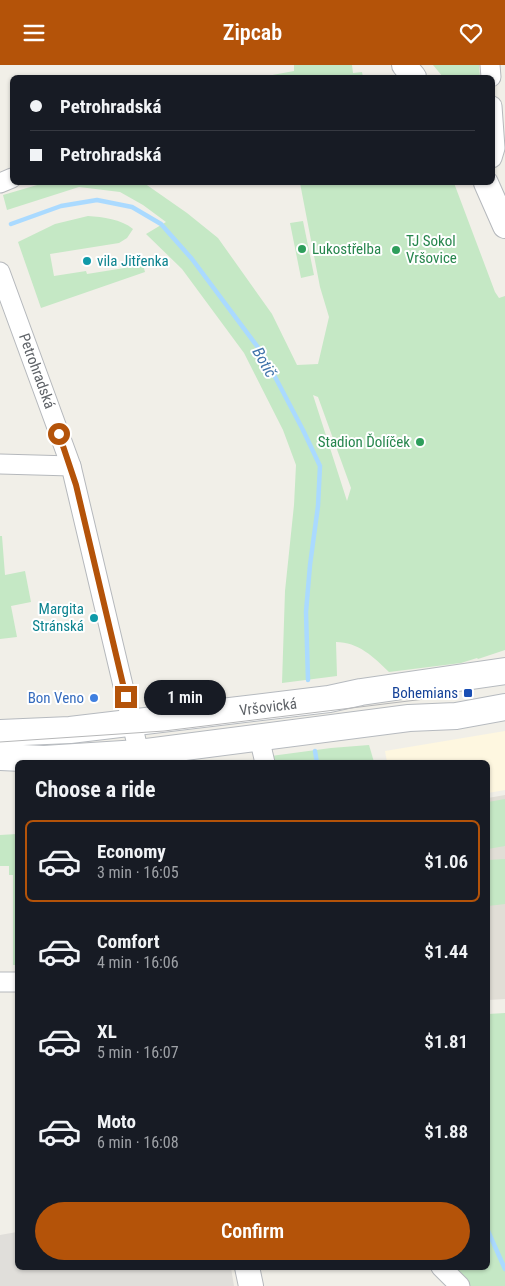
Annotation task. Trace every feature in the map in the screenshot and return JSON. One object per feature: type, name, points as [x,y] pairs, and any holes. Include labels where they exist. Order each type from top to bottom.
[{"type":"main road","name":"Vršovická","points":[[0,733],[70,730],[329,699],[361,692],[505,671]]},
{"type":"main road","name":"Vršovická","points":[[0,757],[44,759],[140,757],[259,737],[409,718],[456,715],[505,707]]},
{"type":"street","points":[[404,65],[412,75]]},
{"type":"street","points":[[487,185],[505,226]]},
{"type":"street","name":"Petrohradská","points":[[0,272],[71,466],[140,757]]},
{"type":"street","points":[[0,464],[71,466]]},
{"type":"street","points":[[259,737],[264,760]]},
{"type":"street","points":[[0,982],[15,982]]},
{"type":"street","points":[[248,1270],[251,1286]]},
{"type":"street","points":[[444,1270],[460,1286]]},
{"type":"shaded area","points":[[505,731],[505,790],[490,793],[490,760],[387,760],[385,751]]},
{"type":"shaded area","points":[[505,795],[505,999],[490,1000],[490,798]]},
{"type":"shaded area","points":[[15,1232],[15,1270],[231,1270],[234,1286],[0,1286],[0,1235]]},
{"type":"green space","points":[[294,65],[352,65],[353,73],[362,72],[363,75],[272,75],[294,71]]},
{"type":"green space","points":[[433,65],[479,65],[480,75],[441,75]]},
{"type":"green space","points":[[37,185],[147,185],[187,213],[218,238],[272,314],[297,365],[318,364],[329,317],[320,287],[300,185],[455,185],[495,292],[499,298],[505,296],[505,650],[461,663],[389,672],[365,651],[351,645],[336,642],[337,676],[282,683],[285,591],[296,465],[283,430],[244,353],[182,269],[146,234],[166,222],[143,205],[120,192],[79,187],[7,210],[3,195]],"holes":[[[313,395],[318,397],[351,488],[347,501]]]},
{"type":"green space","points":[[88,216],[117,221],[133,229],[127,238],[119,243],[50,254],[54,276],[86,271],[87,274],[143,265],[145,272],[41,308],[18,242],[55,224]]},
{"type":"green space","name":"Lukostřelba","points":[[303,221],[314,275],[301,278],[290,223]]},
{"type":"green space","points":[[0,536],[2,536],[5,575],[25,571],[31,602],[11,606],[17,637],[0,639]]},
{"type":"green space","points":[[369,745],[373,760],[272,760],[271,756]]},
{"type":"green space","points":[[505,799],[505,846],[490,849],[490,802]]},
{"type":"green space","points":[[15,834],[15,965],[13,965],[13,875],[9,875],[9,866],[0,866],[0,835]]},
{"type":"green space","points":[[505,859],[505,904],[490,906],[490,860]]},
{"type":"green space","points":[[505,1013],[505,1286],[469,1286],[458,1270],[490,1270],[490,1014]]},
{"type":"waterway","name":"Botič","points":[[11,224],[61,206],[97,200],[132,207],[161,224],[192,259],[263,354],[320,466],[318,506],[306,612],[308,680]]},
{"type":"waterway","name":"Botič","points":[[315,751],[316,760]]},
{"type":"waterway","name":"Botič","points":[[490,1235],[505,1269]]},
{"type":"tram line","points":[[0,742],[164,731],[433,698]]},
{"type":"place","name":"Lukostřelba","points":[[302,249]]},
{"type":"place","name":"TJ Sokol Vršovice","points":[[396,250]]},
{"type":"place","name":"vila Jitřenka","points":[[87,261]]},
{"type":"place","name":"Stadion Ďolíček","points":[[420,442]]},
{"type":"place","name":"Margita Stránská","points":[[94,618]]},
{"type":"place","name":"Bohemians","points":[[468,693]]},
{"type":"place","name":"Bon Veno","points":[[94,698]]},
{"type":"route","points":[[59,434],[76,485],[126,697]]}]
